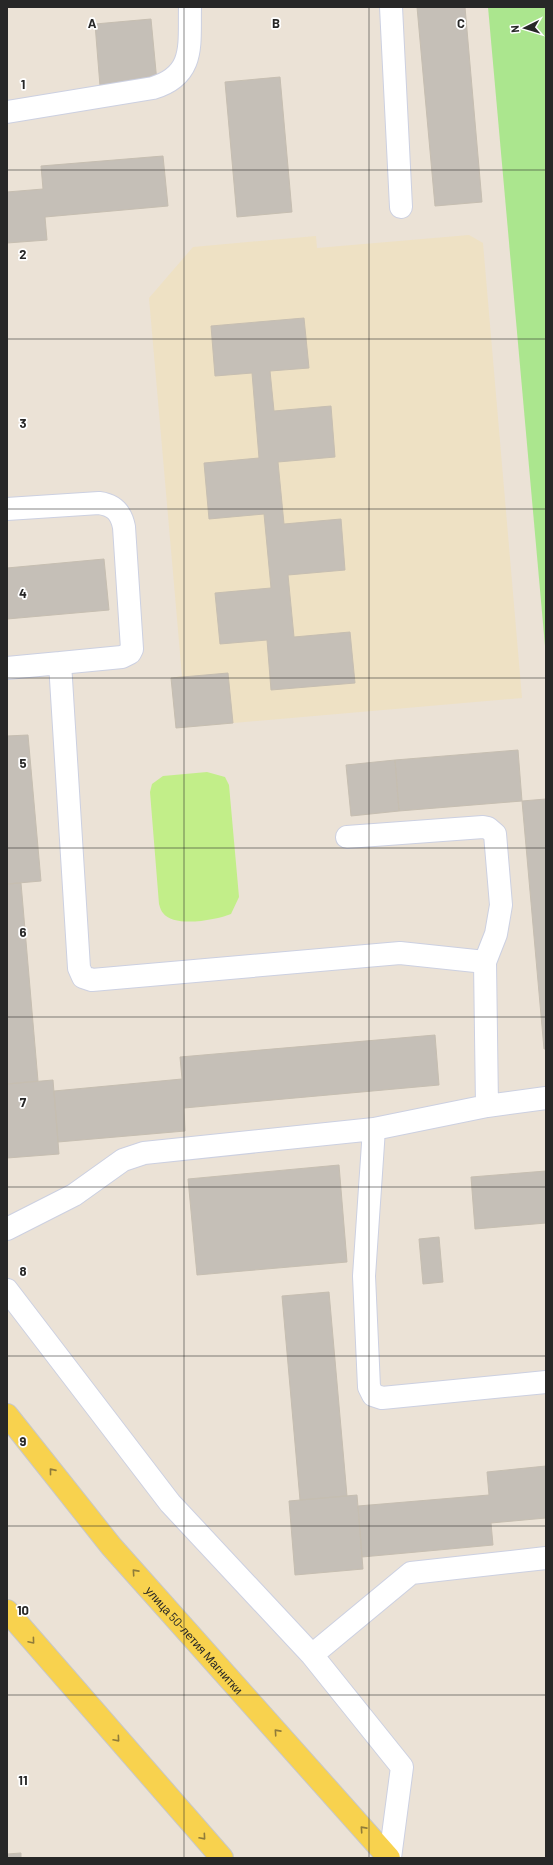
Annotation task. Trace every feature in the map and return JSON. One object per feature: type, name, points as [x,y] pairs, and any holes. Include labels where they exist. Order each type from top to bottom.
[{"type":"main road","name":"улица 50-летия Магнитки","points":[[7,1415],[112,1546],[389,1858]]},
{"type":"main road","points":[[7,1611],[222,1858]]},
{"type":"lane","points":[[7,112],[153,88],[167,84],[179,75],[186,62],[189,48],[190,7]]},
{"type":"lane","points":[[391,7],[401,207]]},
{"type":"lane","points":[[7,509],[99,503],[108,505],[117,510],[122,518],[124,527],[132,649],[130,653],[122,657],[7,668]]},
{"type":"lane","points":[[60,663],[79,968],[83,977],[92,980],[400,953],[485,962]]},
{"type":"lane","points":[[347,837],[483,827],[492,830],[496,838],[501,905],[496,934],[485,962],[487,1106]]},
{"type":"lane","points":[[7,1230],[74,1195],[122,1160],[144,1153],[374,1129],[487,1106],[546,1098]]},
{"type":"lane","points":[[374,1129],[364,1276],[370,1391],[378,1398],[382,1398],[546,1382]]},
{"type":"lane","points":[[7,1290],[170,1502],[312,1655],[402,1768],[389,1858]]},
{"type":"lane","points":[[312,1655],[411,1573],[546,1558]]},
{"type":"shaded area","points":[[469,235],[483,243],[522,698],[176,728],[171,678],[182,676],[149,298],[193,247],[316,236],[317,248]]},
{"type":"green space","points":[[488,7],[546,7],[546,657]]},
{"type":"green space","points":[[207,772],[225,777],[229,785],[239,897],[231,914],[206,920],[176,920],[168,918],[161,910],[159,904],[150,792],[152,784],[163,776]]},
{"type":"building","points":[[417,7],[465,7],[482,202],[435,206]]},
{"type":"building","points":[[151,19],[157,82],[100,86],[95,24]]},
{"type":"building","points":[[280,77],[292,212],[237,217],[225,82]]},
{"type":"building","points":[[163,156],[168,206],[45,217],[47,240],[7,243],[7,192],[43,189],[41,166]]},
{"type":"building","points":[[304,318],[309,368],[270,371],[274,411],[331,406],[335,457],[278,462],[284,524],[341,519],[345,570],[288,575],[294,637],[350,632],[355,683],[271,690],[267,640],[220,644],[215,593],[271,588],[264,514],[209,519],[204,463],[259,458],[252,373],[215,376],[211,326]]},
{"type":"building","points":[[104,559],[109,610],[7,619],[7,568]]},
{"type":"building","points":[[228,673],[233,723],[176,728],[171,678]]},
{"type":"building","points":[[28,735],[41,881],[7,884],[7,736]]},
{"type":"building","points":[[518,750],[522,801],[399,811],[395,760]]},
{"type":"building","points":[[395,760],[399,811],[351,816],[346,765]]},
{"type":"building","points":[[546,799],[546,1049],[544,1049],[522,801]]},
{"type":"building","points":[[21,883],[38,1081],[7,1084],[7,884]]},
{"type":"building","points":[[435,1035],[439,1085],[184,1108],[185,1131],[58,1142],[54,1091],[182,1079],[180,1057]]},
{"type":"building","points":[[53,1080],[59,1154],[7,1158],[7,1084]]},
{"type":"building","points":[[339,1165],[347,1262],[197,1275],[188,1179]]},
{"type":"building","points":[[546,1171],[546,1223],[475,1229],[471,1177]]},
{"type":"building","points":[[439,1237],[443,1282],[423,1284],[419,1239]]},
{"type":"building","points":[[329,1292],[347,1496],[300,1500],[282,1296]]},
{"type":"building","points":[[546,1466],[546,1518],[491,1523],[493,1545],[362,1557],[358,1506],[489,1495],[487,1472]]},
{"type":"building","points":[[357,1495],[363,1569],[295,1575],[289,1501]]},
{"type":"building","points":[[21,1853],[21,1858],[7,1858],[7,1854]]}]
